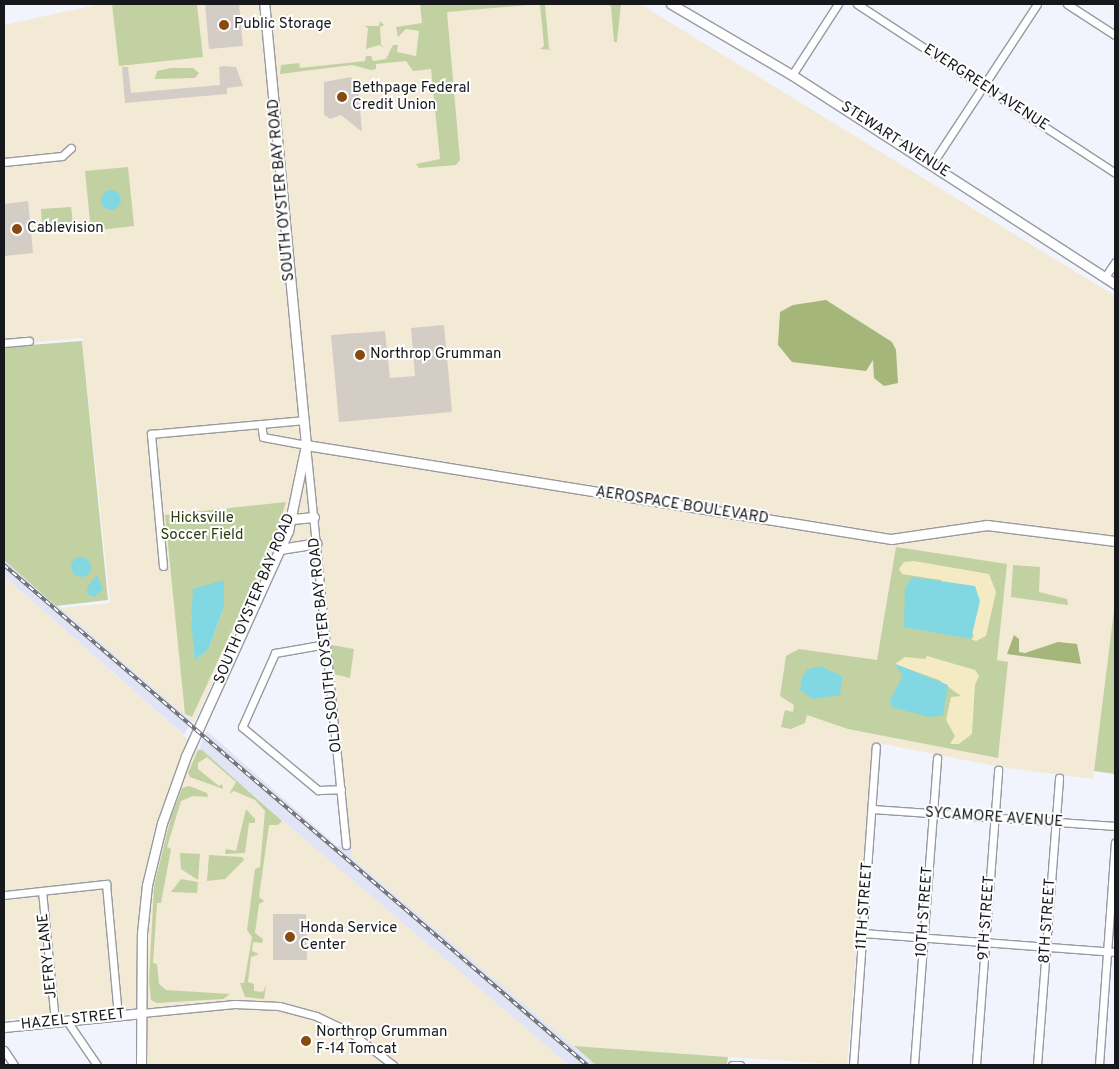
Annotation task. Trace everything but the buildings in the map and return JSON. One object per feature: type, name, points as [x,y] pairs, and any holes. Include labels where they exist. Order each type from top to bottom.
[{"type":"main road","name":"SOUTH OYSTER BAY ROAD","points":[[141,1065],[143,914],[162,823],[182,766],[292,519],[306,445],[264,4]]},
{"type":"main road","name":"STEWART AVENUE","points":[[671,4],[792,75],[1115,284]]},
{"type":"main road","name":"AEROSPACE BOULEVARD","points":[[306,445],[891,539],[987,525],[1115,541]]},
{"type":"main road","points":[[292,519],[314,517]]},
{"type":"main road","points":[[280,549],[317,543]]},
{"type":"main road","name":"HAZEL STREET","points":[[4,1027],[142,1013]]},
{"type":"street","points":[[792,75],[838,4]]},
{"type":"street","name":"EVERGREEN AVENUE","points":[[857,4],[1115,173]]},
{"type":"street","points":[[932,164],[1037,4]]},
{"type":"street","points":[[1067,4],[1115,35]]},
{"type":"street","points":[[4,162],[62,156],[71,148]]},
{"type":"street","points":[[1106,277],[1115,262]]},
{"type":"street","points":[[4,343],[30,341]]},
{"type":"street","points":[[164,566],[150,434],[304,420]]},
{"type":"street","name":"AEROSPACE BOULEVARD","points":[[261,424],[263,437],[306,445]]},
{"type":"street","name":"OLD SOUTH OYSTER BAY ROAD","points":[[306,445],[346,845]]},
{"type":"street","points":[[326,644],[275,653],[242,728],[318,790],[341,789]]},
{"type":"street","name":"11TH STREET","points":[[853,1065],[876,747]]},
{"type":"street","name":"10TH STREET","points":[[914,1065],[937,758]]},
{"type":"street","name":"9TH STREET","points":[[976,1065],[998,770]]},
{"type":"street","name":"8TH STREET","points":[[1038,1065],[1059,778]]},
{"type":"street","name":"SYCAMORE AVENUE","points":[[872,808],[1115,826]]},
{"type":"street","points":[[1099,1065],[1111,952],[1115,843]]},
{"type":"street","points":[[4,894],[106,884],[118,1016]]},
{"type":"street","name":"JEFRY LANE","points":[[42,891],[55,1022]]},
{"type":"street","points":[[863,933],[1111,952]]},
{"type":"street","points":[[142,1013],[235,1004],[279,1006],[345,1029],[393,1065]]},
{"type":"street","points":[[67,1021],[98,1065]]},
{"type":"street","points":[[4,1050],[14,1065]]},
{"type":"street","points":[[732,1065],[740,1065]]},
{"type":"shaded area","points":[[100,4],[112,4],[203,57],[197,4],[640,4],[1115,296],[1115,602],[1093,779],[1000,767],[873,742],[847,1065],[574,1046],[352,858],[344,845],[315,547],[273,551],[194,723],[61,608],[110,603],[82,338],[4,345],[4,25]]},
{"type":"shaded area","points":[[4,559],[192,721],[184,735],[4,576]]},
{"type":"shaded area","points":[[4,576],[199,749],[569,1065],[146,1065],[145,1007],[4,1020]]},
{"type":"shaded area","points":[[207,731],[337,846],[351,845],[352,858],[596,1065],[569,1065],[199,749]]},
{"type":"green space","points":[[112,4],[197,4],[203,57],[119,66]]},
{"type":"green space","points":[[420,4],[540,4],[447,12],[460,160],[456,165],[419,168],[416,164],[440,159],[431,69],[413,71],[406,61],[376,64],[376,69],[371,70],[352,65],[280,74],[281,65],[299,63],[300,68],[365,61],[366,56],[371,56],[373,61],[386,59],[393,45],[398,45],[397,52],[416,56],[419,31],[406,29],[398,37],[396,27],[422,23]]},
{"type":"green space","points":[[540,4],[545,4],[549,49],[554,50],[540,49],[544,46]]},
{"type":"green space","points":[[605,4],[621,4],[617,42],[614,42],[611,6]]},
{"type":"green space","points":[[380,21],[384,25],[380,27],[381,45],[385,48],[379,45],[366,49],[368,28],[364,26],[379,26]]},
{"type":"green space","points":[[171,68],[193,68],[199,73],[195,78],[155,79],[157,71]]},
{"type":"green space","points":[[128,167],[134,226],[91,231],[85,171]]},
{"type":"green space","points":[[71,207],[73,223],[42,226],[41,209]]},
{"type":"green space","points":[[826,300],[892,342],[896,350],[898,383],[884,386],[874,378],[873,360],[866,371],[792,362],[778,345],[780,312],[793,305]]},
{"type":"green space","points":[[82,341],[108,600],[56,606],[4,560],[4,347]]},
{"type":"green space","name":"Hicksville Soccer Field","points":[[286,502],[276,535],[192,717],[185,714],[165,515]],"holes":[[[224,607],[208,650],[195,660],[191,617]]]},
{"type":"green space","points":[[896,547],[1007,564],[997,660],[1008,662],[998,758],[848,729],[807,715],[805,723],[791,729],[781,727],[785,710],[793,712],[794,705],[780,696],[786,656],[799,649],[877,660]]},
{"type":"green space","points":[[1013,565],[1040,567],[1039,592],[1067,599],[1068,605],[1011,597]]},
{"type":"green space","points":[[1115,602],[1115,774],[1094,771]]},
{"type":"green space","points":[[1014,635],[1019,639],[1019,652],[1025,653],[1058,642],[1077,644],[1081,664],[1007,654]]},
{"type":"green space","points":[[326,644],[354,649],[350,678],[329,673]]},
{"type":"green space","points":[[198,750],[202,750],[282,821],[278,825],[269,825],[259,897],[264,901],[259,904],[255,933],[263,939],[262,943],[253,942],[252,951],[259,954],[251,957],[248,982],[254,984],[254,991],[263,992],[266,985],[264,999],[245,997],[240,983],[244,983],[252,937],[247,930],[255,869],[260,867],[265,811],[255,800],[234,791],[229,794],[236,782],[207,757],[198,763],[198,769],[219,786],[222,784],[223,789],[190,777],[188,773]]},
{"type":"green space","points":[[189,786],[207,793],[208,797],[193,796],[181,801],[167,847],[171,849],[161,903],[157,903],[153,963],[157,964],[159,984],[166,990],[230,994],[223,999],[157,1003],[151,1000],[149,980],[154,886],[171,817],[182,788]]},
{"type":"green space","points":[[246,809],[255,819],[255,823],[249,823],[245,853],[225,854],[226,849],[236,851]]},
{"type":"green space","points":[[180,853],[200,854],[198,880],[181,869]]},
{"type":"green space","points":[[209,855],[242,857],[244,860],[225,879],[207,881]]},
{"type":"green space","points":[[181,879],[198,882],[197,893],[171,892]]},
{"type":"green space","points":[[574,1046],[728,1057],[727,1065],[596,1065]]},
{"type":"sand","points":[[914,561],[989,574],[996,592],[986,636],[976,641],[971,639],[974,636],[941,580],[902,574],[899,569],[904,562]]},
{"type":"sand","points":[[927,656],[975,670],[979,676],[975,685],[972,734],[959,744],[950,744],[955,736],[946,720],[951,697],[961,696],[939,680],[895,664],[905,657],[925,659]]},
{"type":"water","points":[[107,190],[115,190],[121,196],[121,204],[115,210],[107,210],[101,204],[101,196]]},
{"type":"water","points":[[81,557],[88,560],[91,567],[88,574],[81,577],[74,574],[71,567],[74,560]]},
{"type":"water","points":[[97,575],[103,589],[94,597],[87,594],[87,588]]},
{"type":"water","points":[[912,577],[975,586],[980,601],[971,639],[904,627],[905,588]]},
{"type":"water","points":[[224,580],[224,607],[208,650],[195,660],[191,623],[193,589]]},
{"type":"water","points":[[895,664],[948,685],[943,715],[929,717],[891,707],[890,700],[903,676]]},
{"type":"water","points":[[820,666],[842,676],[840,695],[813,699],[800,690],[802,677],[808,669]]},
{"type":"railway","points":[[4,565],[587,1065]]},
{"type":"place","name":"Public Storage","points":[[224,25]]},
{"type":"place","name":"Bethpage Federal Credit Union","points":[[342,97]]},
{"type":"place","name":"Cablevision","points":[[17,229]]},
{"type":"place","name":"Northrop Grumman","points":[[360,355]]},
{"type":"place","name":"Honda Service Center","points":[[290,937]]},
{"type":"place","name":"Northrop Grumman F-14 Tomcat","points":[[306,1041]]}]
